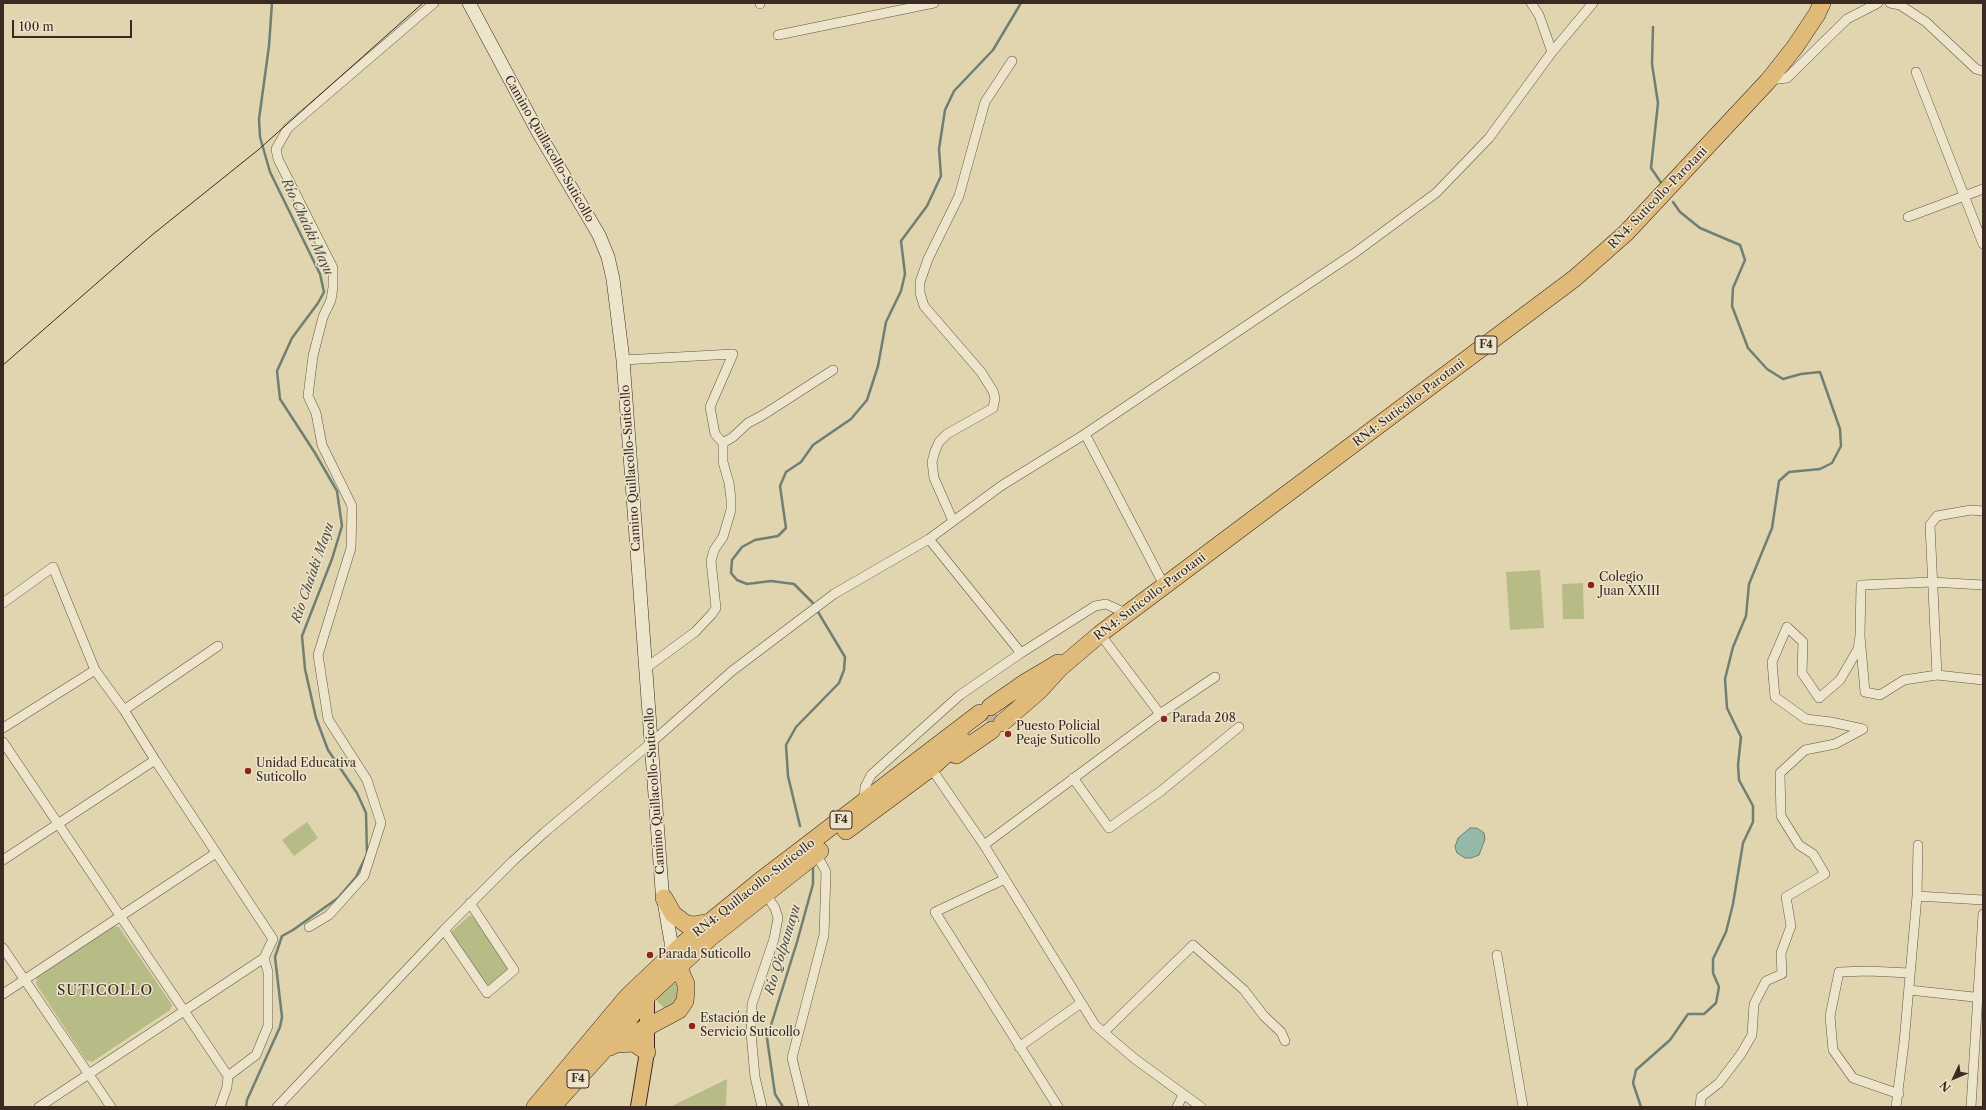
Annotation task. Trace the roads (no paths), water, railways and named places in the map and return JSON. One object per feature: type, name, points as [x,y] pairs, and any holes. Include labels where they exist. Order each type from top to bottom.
[{"type":"highway","name":"RN4: Suticollo-Parotani","points":[[991,718],[1060,668],[1100,634],[1164,585],[1575,278],[1626,233],[1768,81],[1796,47],[1817,14],[1822,3]]},
{"type":"highway","name":"RN4: Suticollo-Parotani","points":[[991,718],[1026,682],[1080,650]]},
{"type":"highway","name":"RN4: Quillacollo-Suticollo","points":[[535,1107],[628,997],[646,978],[674,961],[726,925],[816,853],[931,768],[991,718]]},
{"type":"highway","name":"RN4: Quillacollo-Suticollo","points":[[552,1107],[610,1047],[674,961],[710,922],[760,881],[864,802],[991,718]]},
{"type":"highway","points":[[664,898],[673,914],[686,924],[694,925],[710,922]]},
{"type":"highway","points":[[610,1047],[679,1010],[685,1001],[686,984],[694,969],[726,925]]},
{"type":"highway","points":[[674,961],[686,984]]},
{"type":"highway","points":[[610,1047],[634,1043],[647,1052]]},
{"type":"main road","name":"Camino Quillacollo-Suticollo","points":[[469,3],[538,132],[598,235],[608,257],[613,279],[623,360],[664,898],[674,961]]},
{"type":"main road","points":[[638,1107],[647,1052],[646,978]]},
{"type":"main road","points":[[647,1052],[656,1031],[666,1018]]},
{"type":"street","points":[[309,927],[329,915],[364,876],[381,823],[367,780],[328,719],[318,655],[352,548],[352,506],[322,445],[316,413],[308,396],[314,356],[323,317],[331,300],[333,268],[278,159],[276,148],[288,128],[434,3]]},
{"type":"street","points":[[778,35],[903,6],[934,3]]},
{"type":"street","points":[[1531,3],[1539,15],[1552,52]]},
{"type":"street","points":[[277,1107],[470,903],[545,832],[652,742],[732,671],[824,601],[929,539],[1001,486],[1085,434],[1356,252],[1436,193],[1489,138],[1552,52],[1592,3]]},
{"type":"street","points":[[1768,81],[1787,78],[1847,19],[1878,3]]},
{"type":"street","points":[[1890,3],[1900,5],[1926,22],[1976,69],[1983,71]]},
{"type":"street","points":[[953,521],[934,478],[932,462],[935,451],[939,442],[947,434],[993,408],[995,398],[993,391],[981,372],[924,306],[920,293],[920,282],[928,259],[959,196],[985,102],[1012,61]]},
{"type":"street","points":[[1916,72],[1983,244]]},
{"type":"street","points":[[1908,218],[1983,190]]},
{"type":"street","points":[[623,360],[733,354],[710,407],[715,434],[724,443],[723,462],[730,482],[731,499],[731,510],[723,537],[714,550],[710,561],[716,608],[695,632],[646,668]]},
{"type":"street","points":[[724,443],[748,423],[833,370]]},
{"type":"street","points":[[1085,434],[1164,585]]},
{"type":"street","points":[[1937,675],[1930,525],[1937,516],[1971,510],[1983,511]]},
{"type":"street","points":[[929,539],[1021,652]]},
{"type":"street","points":[[3,603],[53,567],[95,670],[124,710],[155,760],[273,939],[264,958],[39,1107]]},
{"type":"street","points":[[1983,585],[1932,582],[1860,585],[1860,636],[1864,692],[1880,695],[1904,680],[1937,675],[1983,680]]},
{"type":"street","points":[[864,802],[865,787],[871,775],[960,694],[1021,652],[1095,606],[1106,604],[1128,614]]},
{"type":"street","points":[[1700,1107],[1701,1097],[1719,1083],[1741,1054],[1752,1035],[1754,1004],[1766,981],[1782,974],[1781,954],[1791,926],[1786,897],[1825,874],[1813,854],[1799,845],[1781,816],[1780,773],[1806,750],[1835,744],[1864,729],[1831,722],[1806,719],[1775,697],[1772,662],[1787,628],[1803,642],[1802,673],[1819,698],[1840,680],[1858,650],[1860,636]]},
{"type":"street","points":[[1100,634],[1160,714]]},
{"type":"street","points":[[124,710],[218,646]]},
{"type":"street","points":[[3,728],[95,670]]},
{"type":"street","points":[[984,846],[1160,714],[1215,677]]},
{"type":"street","points":[[1073,778],[1109,828],[1160,791],[1239,727]]},
{"type":"street","points":[[3,742],[228,1076]]},
{"type":"street","points":[[3,860],[59,825],[155,760]]},
{"type":"street","points":[[931,768],[984,846],[1003,880],[1095,1025],[1183,1096],[1201,1107]]},
{"type":"street","points":[[1896,1107],[1909,990],[1917,896],[1918,845]]},
{"type":"street","points":[[3,994],[216,853]]},
{"type":"street","points":[[804,1107],[792,1058],[824,934],[826,872],[816,853]]},
{"type":"street","points":[[1003,880],[935,912],[1058,1107]]},
{"type":"street","points":[[762,1107],[755,1077],[751,1033],[752,1004],[774,939],[778,918],[775,908],[765,893]]},
{"type":"street","points":[[1917,896],[1983,900]]},
{"type":"street","points":[[444,930],[487,993],[514,970],[470,903]]},
{"type":"street","points":[[1971,1107],[1980,998],[1983,914]]},
{"type":"street","points":[[1104,1032],[1193,945],[1244,990],[1264,1016],[1281,1032],[1285,1041]]},
{"type":"street","points":[[3,948],[111,1107]]},
{"type":"street","points":[[1497,955],[1523,1107]]},
{"type":"street","points":[[220,1107],[228,1076],[256,1055],[268,1026],[268,972],[264,958]]},
{"type":"street","points":[[1898,1094],[1853,1078],[1833,1050],[1830,1016],[1839,972],[1868,971],[1910,973]]},
{"type":"street","points":[[1909,990],[1980,998]]},
{"type":"street","points":[[1019,1047],[1081,1003]]},
{"type":"street","points":[[1177,1107],[1183,1096]]},
{"type":"waterway","name":"Río Cha'aki Mayu","points":[[246,1107],[247,1100],[280,1027],[282,1017],[275,957],[282,936],[293,930],[338,898],[356,877],[367,854],[366,813],[357,793],[328,750],[316,718],[305,669],[302,636],[332,559],[342,526],[337,491],[315,453],[280,399],[277,371],[292,338],[318,303],[324,292],[320,274],[270,172],[260,137],[259,119],[269,46],[272,3]]},
{"type":"waterway","name":"Río Q'olpamayu","points":[[800,826],[788,776],[786,745],[796,727],[839,683],[844,670],[845,657],[812,602],[794,584],[771,581],[747,584],[737,580],[731,573],[732,560],[742,547],[755,540],[778,536],[786,528],[780,486],[786,472],[801,462],[813,445],[851,419],[867,400],[878,366],[886,322],[901,291],[905,274],[901,241],[927,206],[941,176],[939,149],[945,110],[954,91],[993,50],[1021,3]]},
{"type":"waterway","points":[[1653,27],[1652,64],[1658,103],[1651,168],[1662,184]]},
{"type":"waterway","points":[[1641,1107],[1633,1083],[1636,1070],[1670,1040],[1688,1014],[1704,1014],[1716,1003],[1719,987],[1713,973],[1713,959],[1726,932],[1733,904],[1743,843],[1753,822],[1753,806],[1739,780],[1738,765],[1741,737],[1727,708],[1725,679],[1733,647],[1746,616],[1749,584],[1772,528],[1779,481],[1789,472],[1820,469],[1832,463],[1841,446],[1840,429],[1820,372],[1801,374],[1783,379],[1767,369],[1748,348],[1732,306],[1733,288],[1745,260],[1740,245],[1700,228],[1680,212],[1673,202]]},
{"type":"waterway","name":"Río Q'olpamayu","points":[[783,1107],[775,1094],[767,1038],[797,942],[813,884],[813,868]]},
{"type":"tunnel","points":[[986,721],[996,714]]},
{"type":"tram line","points":[[3,365],[152,235],[258,150],[423,3]]},
{"type":"place","name":"Colegio Juan XXIII","points":[[1591,585]]},
{"type":"place","name":"Parada 208","points":[[1164,719]]},
{"type":"place","name":"Puesto Policial Peaje Suticollo","points":[[1008,734]]},
{"type":"place","name":"Unidad Educativa Suticollo","points":[[248,771]]},
{"type":"place","name":"Parada Suticollo","points":[[650,955]]},
{"type":"place","name":"Estación de Servicio Suticollo","points":[[692,1026]]},
{"type":"district","name":"SUTICOLLO","points":[[105,991]]}]
